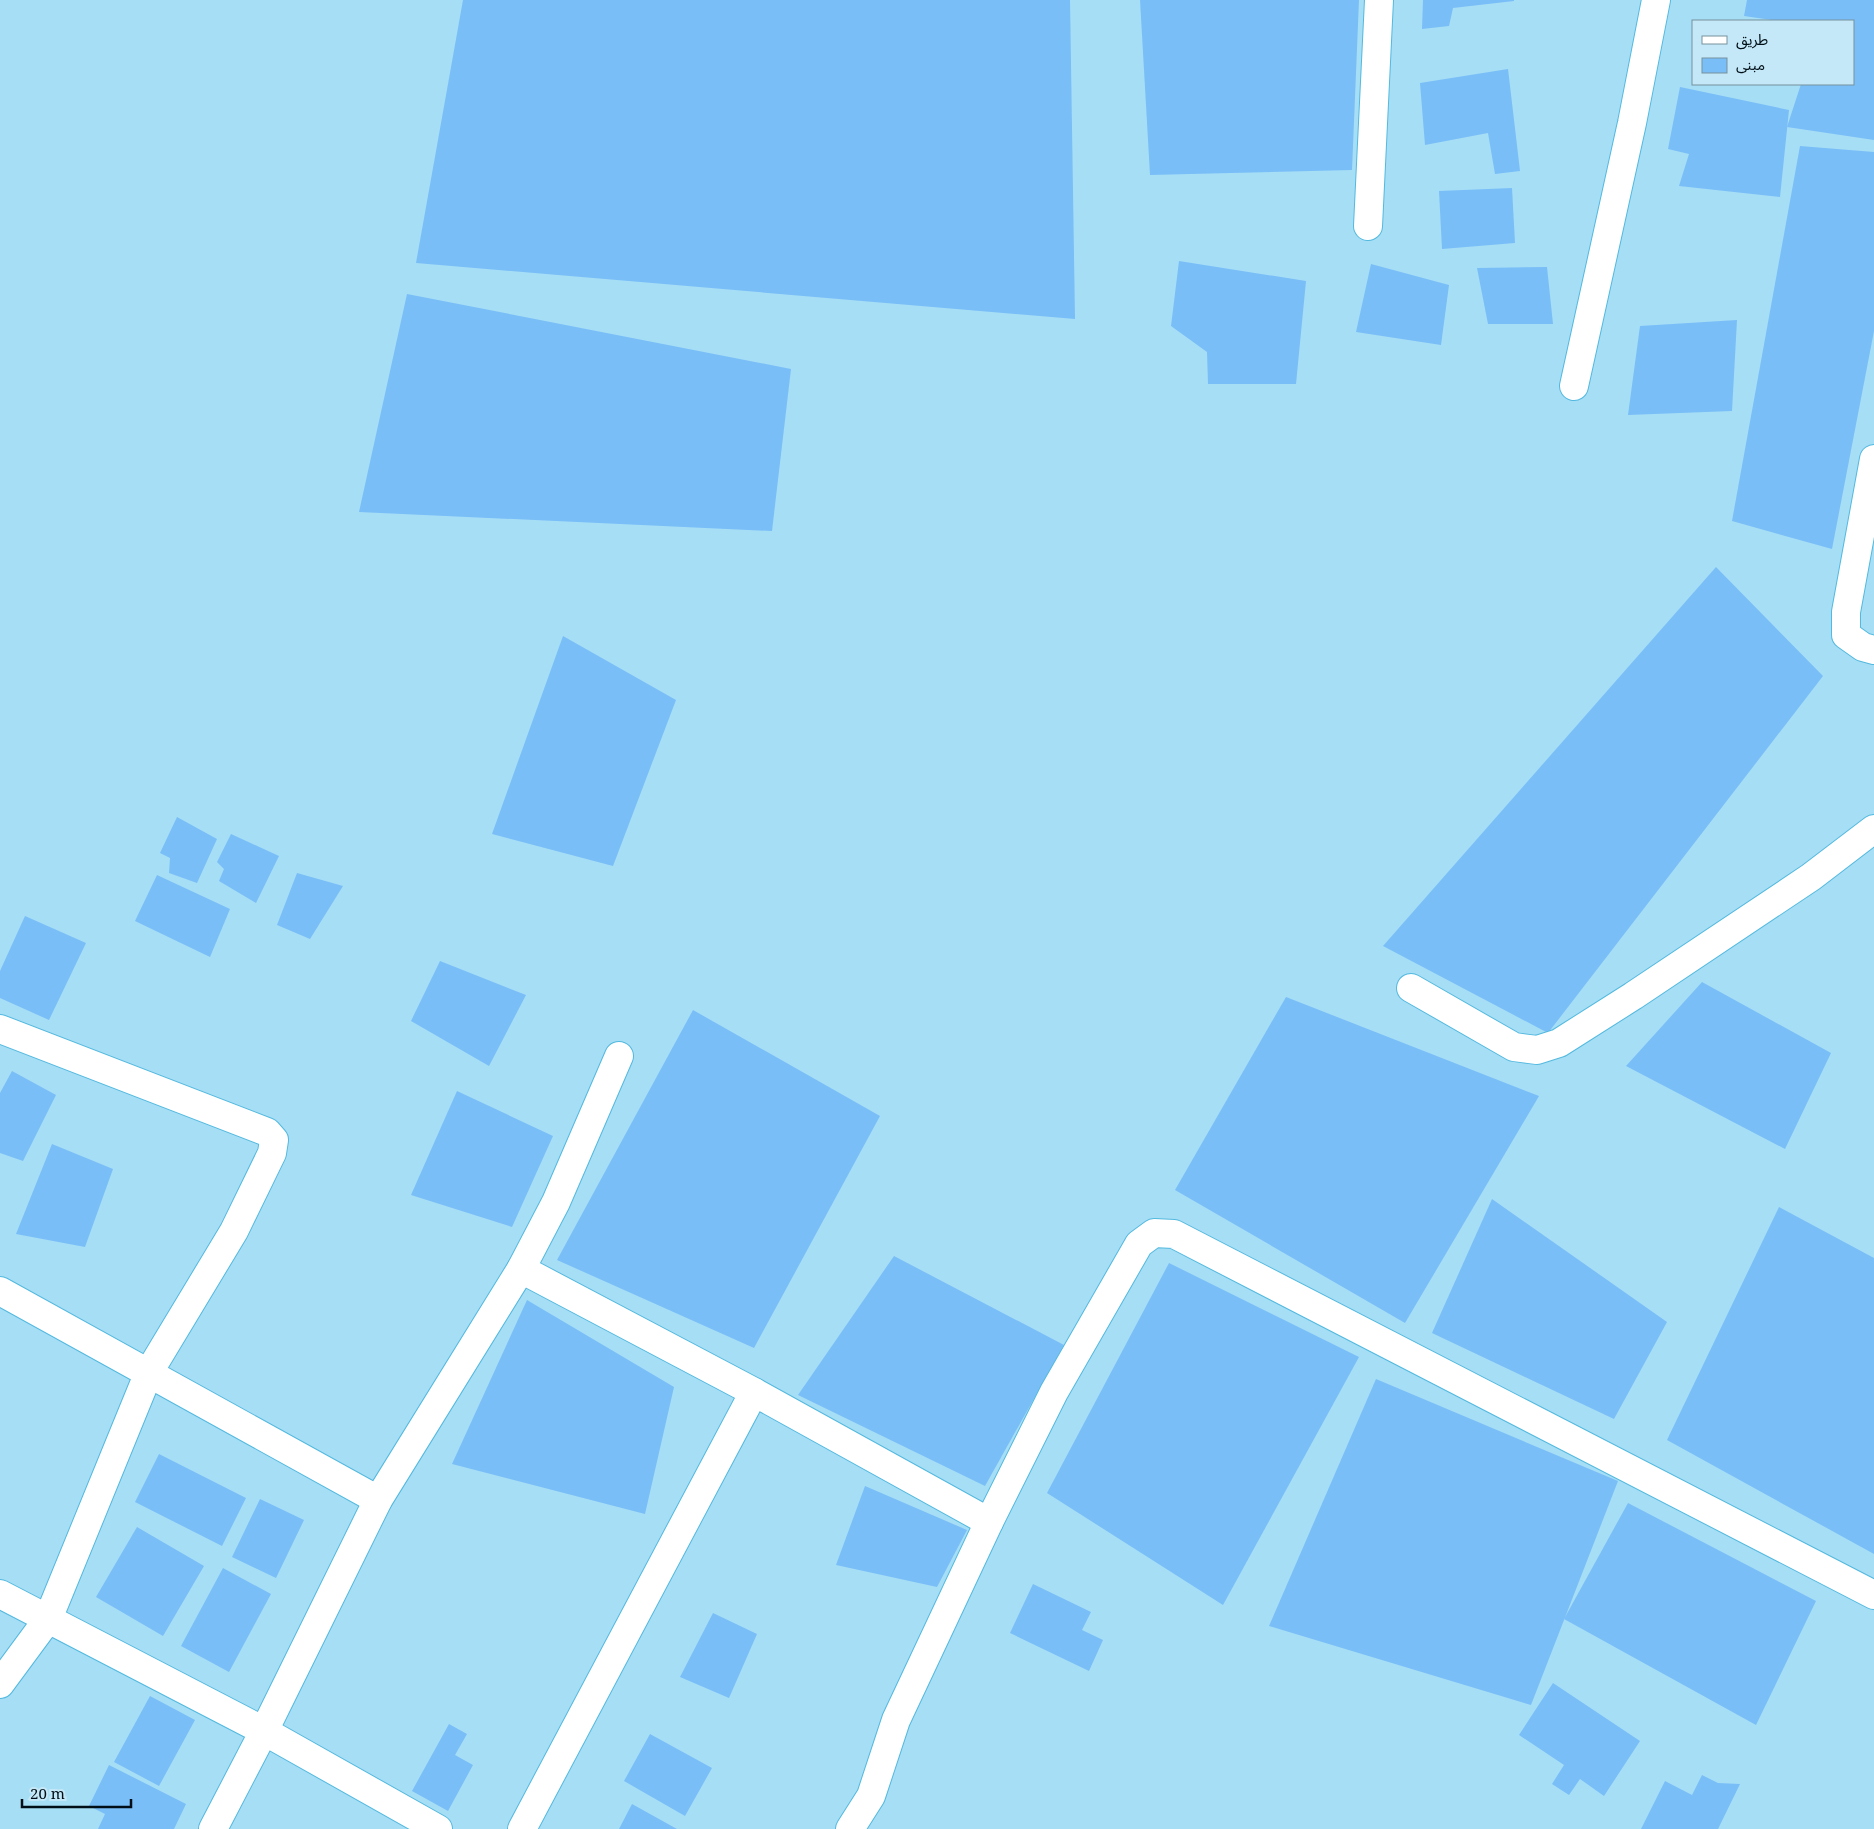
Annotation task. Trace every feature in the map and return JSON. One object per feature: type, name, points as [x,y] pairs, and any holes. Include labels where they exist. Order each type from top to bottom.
[{"type":"street","points":[[1368,226],[1379,0]]},
{"type":"street","points":[[1574,386],[1632,123],[1656,0]]},
{"type":"street","points":[[1874,459],[1846,612],[1846,635],[1863,647],[1874,650]]},
{"type":"street","points":[[1411,988],[1514,1047],[1537,1050],[1552,1045],[1641,991],[1810,877],[1874,829]]},
{"type":"street","points":[[0,1029],[267,1132],[274,1140],[272,1153],[234,1231],[149,1372],[48,1619],[0,1684]]},
{"type":"street","points":[[213,1829],[264,1731],[378,1500],[521,1269],[556,1202],[619,1056]]},
{"type":"street","points":[[850,1829],[871,1796],[896,1720],[989,1522],[1054,1392],[1139,1244],[1154,1233],[1174,1234],[1874,1595]]},
{"type":"street","points":[[521,1269],[754,1392],[989,1522]]},
{"type":"street","points":[[0,1291],[378,1500]]},
{"type":"street","points":[[522,1829],[754,1392]]},
{"type":"street","points":[[0,1594],[264,1731],[438,1829]]},
{"type":"building","points":[[463,0],[1070,0],[1075,319],[416,263]]},
{"type":"building","points":[[1140,0],[1359,0],[1352,170],[1150,175]]},
{"type":"building","points":[[1423,0],[1514,1],[1453,8],[1449,26],[1422,29]]},
{"type":"building","points":[[1747,0],[1874,0],[1874,140],[1787,127],[1801,85],[1854,85],[1854,20],[1772,20],[1744,16]]},
{"type":"building","points":[[1508,69],[1520,171],[1495,174],[1488,133],[1425,145],[1420,83]]},
{"type":"building","points":[[1680,87],[1789,110],[1780,197],[1679,186],[1689,154],[1668,149]]},
{"type":"building","points":[[1800,146],[1874,152],[1874,331],[1832,549],[1732,521]]},
{"type":"building","points":[[1512,188],[1515,243],[1442,249],[1439,191]]},
{"type":"building","points":[[1179,261],[1306,281],[1296,384],[1208,384],[1207,352],[1171,326]]},
{"type":"building","points":[[1371,264],[1449,285],[1441,345],[1356,332]]},
{"type":"building","points":[[1547,267],[1553,324],[1488,324],[1477,268]]},
{"type":"building","points":[[407,294],[791,369],[772,531],[359,512]]},
{"type":"building","points":[[1737,320],[1732,411],[1628,415],[1640,326]]},
{"type":"building","points":[[1716,567],[1823,676],[1548,1033],[1383,946]]},
{"type":"building","points":[[563,636],[676,700],[613,866],[492,834]]},
{"type":"building","points":[[177,817],[217,839],[197,883],[169,873],[170,858],[160,853]]},
{"type":"building","points":[[231,834],[279,856],[256,903],[219,881],[224,869],[217,862]]},
{"type":"building","points":[[297,873],[343,886],[310,939],[277,925]]},
{"type":"building","points":[[157,875],[230,909],[210,957],[135,921]]},
{"type":"building","points":[[25,916],[86,943],[49,1020],[0,998],[0,971]]},
{"type":"building","points":[[440,961],[526,995],[489,1066],[411,1021]]},
{"type":"building","points":[[1702,982],[1831,1053],[1785,1149],[1626,1066]]},
{"type":"building","points":[[1286,997],[1539,1096],[1405,1323],[1175,1190]]},
{"type":"building","points":[[693,1010],[880,1116],[754,1348],[557,1260]]},
{"type":"building","points":[[12,1071],[56,1095],[23,1161],[0,1153],[0,1093]]},
{"type":"building","points":[[457,1091],[553,1136],[512,1227],[411,1195]]},
{"type":"building","points":[[52,1144],[113,1169],[85,1247],[16,1234]]},
{"type":"building","points":[[1492,1199],[1667,1322],[1614,1419],[1432,1333]]},
{"type":"building","points":[[1779,1207],[1874,1258],[1874,1554],[1667,1440]]},
{"type":"building","points":[[894,1256],[1064,1345],[985,1486],[798,1395]]},
{"type":"building","points":[[1169,1263],[1359,1357],[1223,1605],[1047,1493]]},
{"type":"building","points":[[527,1300],[674,1387],[645,1514],[452,1464]]},
{"type":"building","points":[[1376,1379],[1618,1481],[1531,1705],[1269,1626]]},
{"type":"building","points":[[159,1454],[246,1498],[222,1546],[135,1502]]},
{"type":"building","points":[[865,1486],[967,1530],[937,1587],[836,1565]]},
{"type":"building","points":[[260,1499],[304,1520],[276,1578],[232,1557]]},
{"type":"building","points":[[1628,1503],[1816,1601],[1756,1725],[1564,1619]]},
{"type":"building","points":[[137,1527],[204,1566],[163,1636],[96,1597]]},
{"type":"building","points":[[223,1568],[271,1594],[229,1672],[181,1646]]},
{"type":"building","points":[[1033,1584],[1091,1612],[1082,1630],[1103,1640],[1089,1671],[1010,1633]]},
{"type":"building","points":[[713,1613],[757,1634],[729,1698],[680,1677]]},
{"type":"building","points":[[1553,1683],[1640,1741],[1604,1796],[1580,1779],[1569,1795],[1552,1784],[1564,1765],[1519,1735]]},
{"type":"building","points":[[150,1696],[195,1720],[159,1786],[114,1762]]},
{"type":"building","points":[[449,1724],[467,1734],[455,1755],[473,1765],[448,1811],[412,1791]]},
{"type":"building","points":[[650,1734],[712,1768],[685,1816],[624,1781]]},
{"type":"building","points":[[109,1765],[186,1804],[174,1829],[98,1829],[105,1814],[89,1806]]},
{"type":"building","points":[[1702,1775],[1718,1783],[1740,1784],[1718,1829],[1641,1829],[1665,1781],[1692,1795]]},
{"type":"building","points":[[632,1804],[677,1829],[619,1829]]}]
